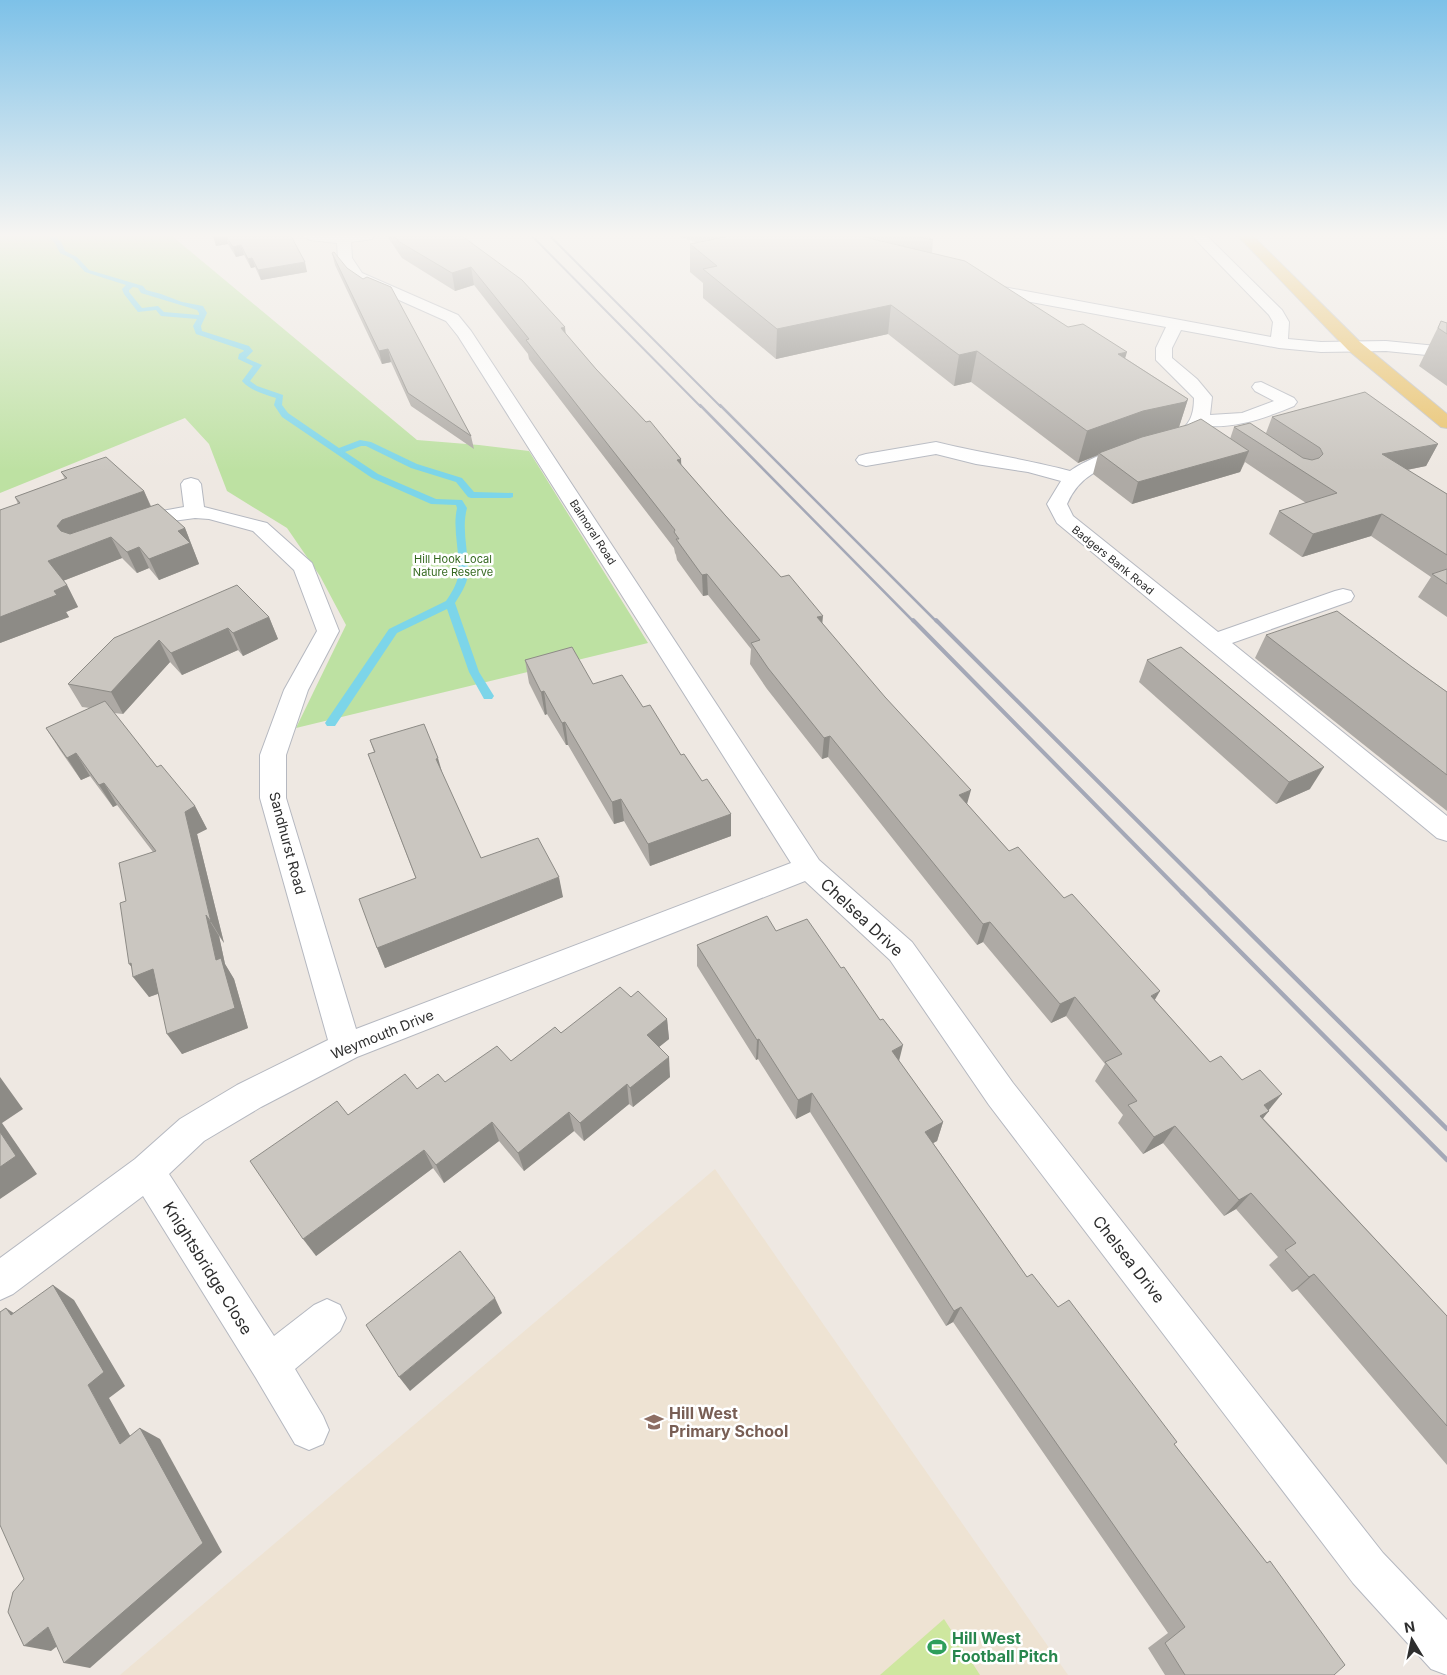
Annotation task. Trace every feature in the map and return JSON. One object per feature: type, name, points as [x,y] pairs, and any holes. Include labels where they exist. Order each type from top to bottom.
[{"type":"main road","points":[[1322,314],[1354,346],[1447,423]]},
{"type":"street","name":"Balmoral Road","points":[[443,314],[452,318],[465,334],[809,868]]},
{"type":"street","points":[[1116,314],[1278,343],[1321,347],[1386,346],[1447,352]]},
{"type":"street","points":[[1277,314],[1281,322],[1278,343]]},
{"type":"street","points":[[1175,326],[1164,348],[1164,360],[1204,397],[1204,410],[1199,420],[1224,422],[1244,420],[1288,402],[1261,387]]},
{"type":"street","name":"Badgers Bank Road","points":[[1199,420],[1195,428],[1181,439],[1141,448],[1080,471],[1062,490],[1057,504],[1064,520],[1447,832]]},
{"type":"street","points":[[1224,422],[1247,438]]},
{"type":"street","points":[[866,460],[936,448],[976,458],[1028,466],[1073,478]]},
{"type":"street","points":[[191,484],[195,512]]},
{"type":"street","name":"Sandhurst Road","points":[[116,534],[169,515],[195,512],[210,513],[260,527],[304,568],[328,631],[296,690],[273,755],[273,798],[346,1047]]},
{"type":"street","points":[[1213,642],[1343,596]]},
{"type":"street","name":"Weymouth Drive","points":[[0,1281],[147,1171],[192,1130],[249,1096],[346,1047],[809,868]]},
{"type":"street","name":"Chelsea Drive","points":[[809,868],[901,951],[1001,1094],[1368,1568],[1447,1653]]},
{"type":"street","name":"Knightsbridge Close","points":[[147,1171],[270,1364],[309,1430]]},
{"type":"street","points":[[270,1364],[327,1318]]},
{"type":"shaded area","name":"Hill West Primary School","points":[[715,1169],[1068,1675],[120,1675]]},
{"type":"green space","name":"Hill Hook Local Nature Reserve","points":[[0,314],[266,314],[417,440],[529,451],[648,643],[296,728],[346,625],[320,576],[287,528],[227,491],[209,444],[185,418],[0,493]]},
{"type":"green space","name":"Hill West Football Pitch","points":[[944,1619],[980,1675],[880,1675]]},
{"type":"building","points":[[361,314],[406,314],[471,436],[408,393],[388,349],[379,351]]},
{"type":"building","points":[[509,314],[553,314],[565,327],[561,328],[596,369],[646,422],[650,421],[681,459],[677,460],[781,577],[789,575],[823,616],[817,617],[885,697],[971,790],[959,795],[1009,851],[1018,847],[1064,898],[1072,894],[1160,991],[1151,996],[1210,1062],[1221,1056],[1242,1080],[1260,1070],[1282,1094],[1264,1105],[1269,1111],[1260,1116],[1447,1316],[1447,1426],[1314,1274],[1309,1277],[1285,1250],[1296,1243],[1251,1193],[1239,1200],[1175,1126],[1154,1137],[1128,1105],[1137,1101],[1105,1062],[1122,1054],[1075,997],[1060,1004],[990,922],[983,924],[830,736],[824,738],[768,668],[751,643],[760,640],[707,574],[702,575],[676,539],[679,539],[674,532],[675,530],[526,340],[529,339]]},
{"type":"building","points":[[759,314],[847,314],[777,329]]},
{"type":"building","points":[[903,314],[1048,314],[1068,327],[1083,324],[1127,352],[1118,354],[1188,399],[1185,402],[1143,411],[1087,431],[977,351],[959,355]]},
{"type":"building","points":[[1441,321],[1447,323],[1447,334],[1438,328]]},
{"type":"building","points":[[1365,392],[1438,444],[1382,454],[1447,494],[1447,555],[1382,514],[1313,534],[1279,511],[1337,493],[1234,427],[1250,423],[1303,458],[1312,460],[1319,458],[1323,454],[1320,448],[1272,417]]},
{"type":"building","points":[[1201,419],[1249,451],[1138,482],[1099,453],[1142,437],[1187,425]]},
{"type":"building","points":[[106,457],[144,491],[62,520],[57,526],[61,531],[70,534],[158,504],[185,528],[178,531],[190,543],[149,559],[139,547],[127,552],[111,537],[48,561],[67,585],[54,591],[57,595],[0,617],[0,510],[20,503],[15,497],[67,478],[61,472]]},
{"type":"building","points":[[1447,569],[1447,584],[1432,574]]},
{"type":"building","points":[[237,585],[269,617],[233,633],[228,628],[171,653],[159,640],[111,692],[68,684],[114,638]]},
{"type":"building","points":[[1337,611],[1447,692],[1447,775],[1266,635]]},
{"type":"building","points":[[572,647],[593,684],[622,675],[643,707],[650,705],[681,755],[684,754],[702,781],[707,779],[731,814],[648,844],[621,799],[612,802],[565,722],[562,723],[544,691],[541,692],[525,660]]},
{"type":"building","points":[[1181,647],[1324,767],[1289,782],[1147,660]]},
{"type":"building","points":[[105,701],[157,767],[161,765],[195,806],[185,812],[211,922],[206,915],[216,960],[221,958],[235,1008],[167,1034],[153,969],[133,977],[131,963],[129,964],[120,903],[126,901],[119,863],[156,851],[104,783],[99,785],[76,753],[67,758],[46,728]]},
{"type":"building","points":[[424,724],[438,758],[436,759],[481,858],[538,838],[559,877],[377,948],[359,899],[416,878],[368,754],[375,752],[370,740]]},
{"type":"building","points":[[767,916],[776,931],[807,919],[841,968],[844,967],[880,1020],[883,1019],[903,1045],[892,1051],[943,1122],[925,1132],[1027,1277],[1032,1274],[1058,1307],[1069,1300],[1177,1442],[1174,1444],[1267,1563],[1270,1561],[1345,1665],[1334,1675],[1185,1675],[1165,1643],[1185,1627],[961,1307],[954,1311],[812,1093],[798,1100],[759,1039],[757,1040],[697,945]]},
{"type":"building","points":[[620,987],[631,997],[638,991],[667,1019],[647,1035],[669,1057],[630,1088],[627,1084],[580,1123],[569,1112],[518,1153],[492,1122],[436,1165],[424,1150],[303,1239],[250,1161],[337,1101],[348,1115],[405,1074],[417,1089],[438,1074],[445,1082],[497,1046],[511,1061],[555,1027],[561,1033]]},
{"type":"building","points":[[0,1132],[16,1156],[0,1167]]},
{"type":"building","points":[[460,1251],[495,1298],[399,1377],[366,1325]]},
{"type":"building","points":[[53,1285],[104,1372],[88,1385],[120,1444],[140,1428],[203,1543],[64,1663],[48,1627],[24,1646],[8,1612],[13,1592],[24,1579],[0,1525],[0,1312],[6,1308],[11,1315]]},
{"type":"waterway","points":[[163,314],[201,317]]},
{"type":"waterway","points":[[202,314],[197,326],[199,332],[246,348],[249,351],[242,356],[242,359],[258,365],[246,381],[254,388],[280,397],[278,405],[285,415],[375,476],[434,502],[459,502],[462,508],[459,520],[463,576],[456,594],[450,603]]},
{"type":"waterway","points":[[339,451],[360,443],[368,444],[414,466],[459,480],[471,495],[510,495]]},
{"type":"waterway","points":[[331,723],[393,631],[450,603]]},
{"type":"waterway","points":[[450,603],[474,672],[488,696]]},
{"type":"railway","points":[[609,314],[701,407]]},
{"type":"railway","points":[[628,314],[721,407]]},
{"type":"railway","points":[[700,405],[914,622]]},
{"type":"railway","points":[[720,405],[937,622]]},
{"type":"railway","points":[[913,620],[1183,894]]},
{"type":"railway","points":[[936,620],[1211,894]]},
{"type":"railway","points":[[1182,893],[1447,1160]]},
{"type":"railway","points":[[1210,893],[1447,1129]]},
{"type":"place","name":"Hill West Primary School","points":[[654,1422]]},
{"type":"place","name":"Hill West Football Pitch","points":[[937,1647]]}]
